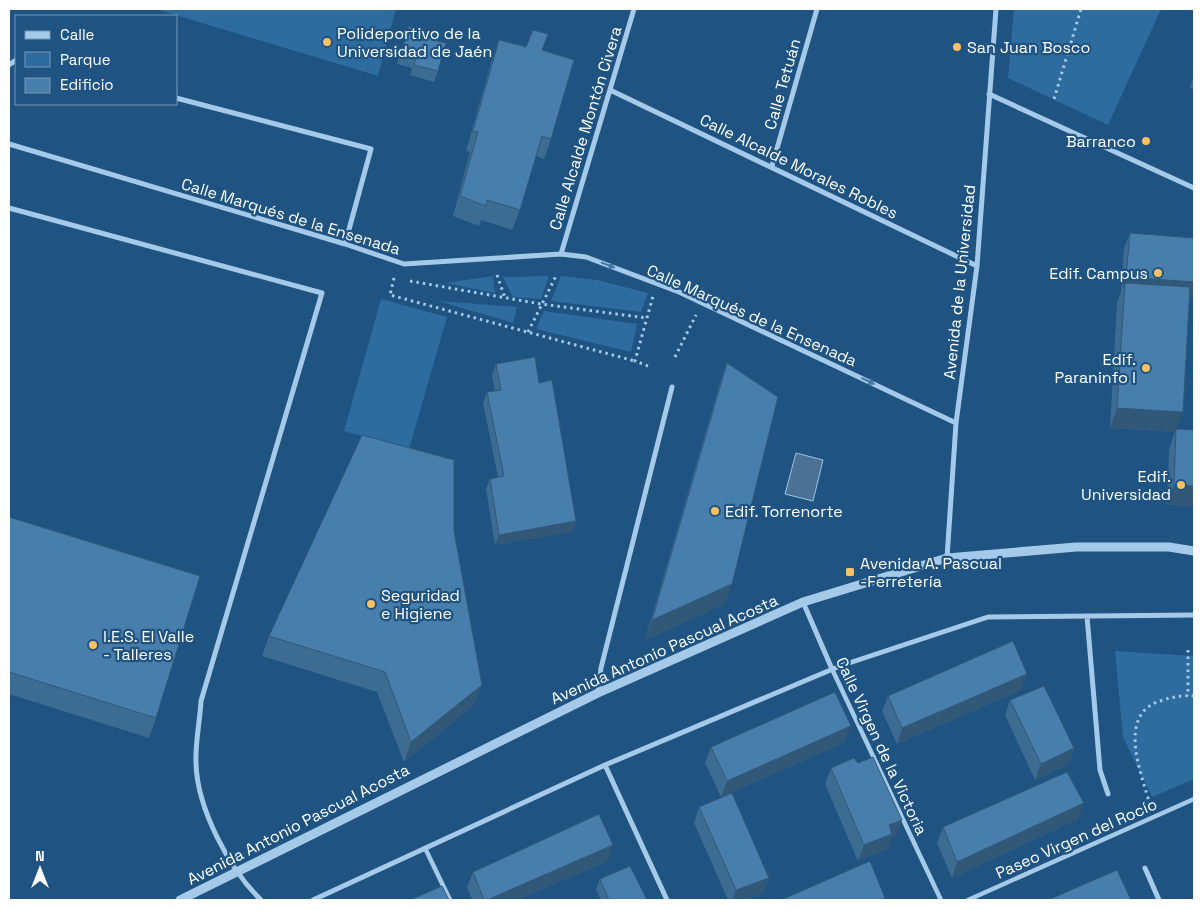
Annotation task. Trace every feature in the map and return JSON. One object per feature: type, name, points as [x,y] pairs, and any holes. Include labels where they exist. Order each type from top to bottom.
[{"type":"street","name":"Calle Alcalde Montón Civera","points":[[561,254],[634,9]]},
{"type":"street","name":"Calle Tetuán","points":[[772,166],[817,9]]},
{"type":"street","name":"Avenida de la Universidad","points":[[947,558],[956,423],[977,266],[996,9]]},
{"type":"street","name":"Calle Alcalde Morales Robles","points":[[610,90],[772,166],[977,266]]},
{"type":"street","points":[[989,94],[1194,188]]},
{"type":"street","points":[[178,99],[371,149],[345,244]]},
{"type":"street","name":"Calle Marqués de la Ensenada","points":[[9,144],[345,244],[404,264],[561,254],[586,257],[679,292],[956,423]]},
{"type":"street","points":[[9,208],[322,294],[201,701],[196,764],[208,819],[237,872],[247,887],[261,900]]},
{"type":"street","points":[[598,693],[601,668],[672,387]]},
{"type":"street","name":"Avenida Antonio Pascual Acosta","points":[[180,900],[598,693],[804,602],[947,558],[1076,547],[1169,547],[1194,550]]},
{"type":"street","name":"Calle Virgen de la Victoria","points":[[804,602],[832,669],[941,900]]},
{"type":"street","points":[[313,900],[605,765],[832,669],[988,617],[1194,615]]},
{"type":"street","points":[[1087,616],[1100,770],[1108,794]]},
{"type":"street","points":[[605,765],[667,900]]},
{"type":"street","name":"Paseo Virgen del Rocío","points":[[968,900],[1194,799]]},
{"type":"street","points":[[425,848],[450,900]]},
{"type":"street","points":[[1145,868],[1159,900]]},
{"type":"path","points":[[1054,99],[1081,9]]},
{"type":"path","points":[[528,332],[557,274]]},
{"type":"path","points":[[497,275],[505,298]]},
{"type":"path","points":[[394,278],[390,295],[648,366]]},
{"type":"path","points":[[410,281],[541,304],[647,318]]},
{"type":"path","points":[[635,361],[655,292]]},
{"type":"path","points":[[675,357],[698,310]]},
{"type":"path","points":[[1188,650],[1188,696]]},
{"type":"path","points":[[1153,818],[1138,760],[1134,734],[1140,714],[1155,702],[1175,696],[1194,696]]},
{"type":"green space","name":"Polideportivo de la Universidad de Jaén","points":[[156,9],[396,9],[378,76]]},
{"type":"green space","points":[[1014,9],[1161,9],[1108,125],[1008,78]]},
{"type":"green space","points":[[493,276],[495,293],[445,283]]},
{"type":"green space","points":[[549,276],[541,299],[513,297],[503,277]]},
{"type":"green space","points":[[561,276],[597,280],[648,293],[641,312],[551,301]]},
{"type":"green space","points":[[381,299],[447,317],[409,449],[344,431]]},
{"type":"green space","points":[[438,301],[517,307],[513,323]]},
{"type":"green space","points":[[544,311],[637,324],[631,352],[536,329]]},
{"type":"green space","points":[[1115,651],[1194,656],[1194,779],[1152,797],[1123,737]]},
{"type":"shaded area","points":[[796,453],[823,460],[813,501],[785,494]]},
{"type":"building","points":[[409,26],[439,34],[437,41],[446,43],[438,71],[414,65],[416,58],[401,54]]},
{"type":"building","points":[[533,30],[548,34],[542,50],[574,60],[551,139],[542,136],[520,210],[487,200],[486,206],[460,196],[478,132],[473,131],[499,40],[526,47]]},
{"type":"building","name":"Edif. Campus","points":[[1130,233],[1194,238],[1194,282],[1126,277]]},
{"type":"building","name":"Edif. Paraninfo I","points":[[1125,283],[1190,287],[1183,412],[1117,408]]},
{"type":"building","points":[[535,357],[539,383],[552,380],[576,521],[499,535],[490,479],[504,476],[487,392],[501,390],[496,364]]},
{"type":"building","name":"Edif. Torrenorte","points":[[727,363],[778,397],[732,584],[652,620]]},
{"type":"building","points":[[1176,429],[1194,430],[1194,486],[1174,485]]},
{"type":"building","name":"Seguridad e Higiene","points":[[362,435],[454,460],[454,531],[482,685],[411,742],[385,672],[269,636]]},
{"type":"building","name":"I.E.S. El Valle - Talleres","points":[[9,517],[200,576],[156,718],[9,672]]},
{"type":"building","points":[[1013,641],[1027,674],[902,728],[888,696]]},
{"type":"building","points":[[1044,686],[1074,748],[1041,764],[1010,700]]},
{"type":"building","points":[[835,692],[851,726],[727,781],[711,747]]},
{"type":"building","points":[[873,757],[902,820],[889,825],[892,834],[864,845],[831,768],[854,758],[858,763]]},
{"type":"building","points":[[1067,772],[1084,803],[957,862],[943,827]]},
{"type":"building","points":[[732,793],[769,878],[736,890],[699,807]]},
{"type":"building","points":[[599,814],[613,845],[484,900],[473,872]]},
{"type":"building","points":[[870,861],[885,898],[880,900],[781,900]]},
{"type":"building","points":[[630,866],[647,900],[609,900],[600,879]]},
{"type":"building","points":[[1117,870],[1131,900],[1048,900]]},
{"type":"building","points":[[442,886],[449,900],[410,900]]},
{"type":"place","name":"Polideportivo de la Universidad de Jaén","points":[[327,42]]},
{"type":"place","name":"San Juan Bosco","points":[[957,47]]},
{"type":"place","name":"Barranco","points":[[1146,141]]},
{"type":"place","name":"Edif. Campus","points":[[1158,273]]},
{"type":"place","name":"Edif. Paraninfo I","points":[[1146,368]]},
{"type":"place","name":"Edif. Universidad","points":[[1181,485]]},
{"type":"place","name":"Edif. Torrenorte","points":[[715,511]]},
{"type":"place","name":"Avenida A. Pascual -Ferretería","points":[[850,572]]},
{"type":"place","name":"Seguridad e Higiene","points":[[371,604]]},
{"type":"place","name":"I.E.S. El Valle - Talleres","points":[[93,645]]}]
